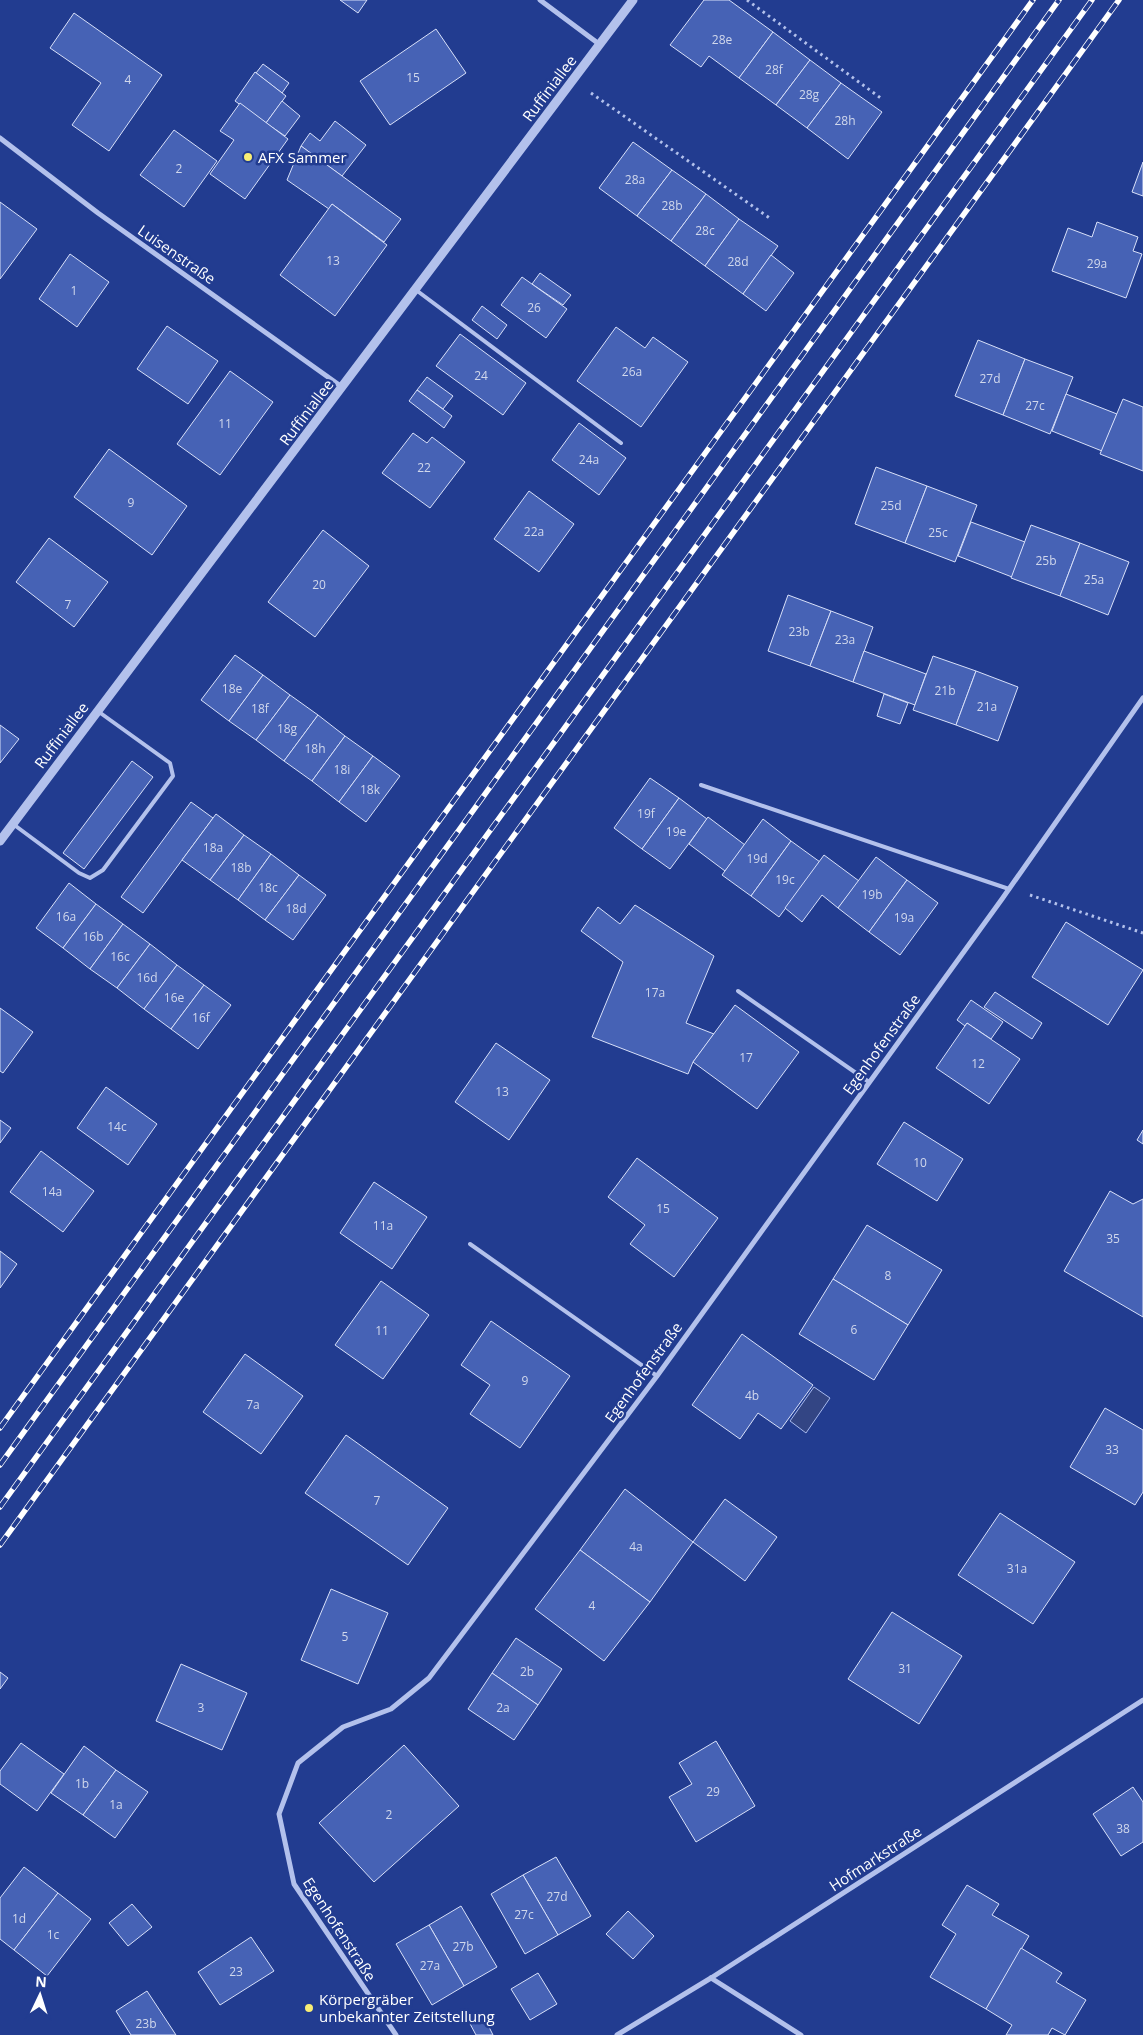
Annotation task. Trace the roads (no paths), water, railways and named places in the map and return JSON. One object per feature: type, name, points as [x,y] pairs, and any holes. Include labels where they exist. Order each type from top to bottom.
[{"type":"street","points":[[540,0],[599,44]]},
{"type":"street","name":"Ruffiniallee","points":[[0,841],[633,0]]},
{"type":"street","name":"Luisenstraße","points":[[0,138],[98,213],[342,387]]},
{"type":"street","name":"Egenhofenstraße","points":[[396,2035],[294,1884],[279,1814],[298,1763],[343,1727],[391,1709],[429,1678],[657,1376],[1009,888],[1143,698]]},
{"type":"street","name":"Hofmarkstraße","points":[[617,2035],[711,1978],[1143,1700]]},
{"type":"street","points":[[711,1978],[801,2035]]},
{"type":"lane","points":[[416,290],[621,443]]},
{"type":"lane","points":[[13,823],[79,873],[90,878],[104,870],[173,776],[170,762],[97,711]]},
{"type":"lane","points":[[701,785],[1009,888]]},
{"type":"lane","points":[[738,991],[869,1082]]},
{"type":"lane","points":[[470,1244],[657,1376]]},
{"type":"water","points":[[814,1387],[830,1398],[806,1433],[790,1421]]},
{"type":"railway","points":[[0,1428],[1033,0]]},
{"type":"railway","points":[[0,1465],[1059,0]]},
{"type":"railway","points":[[0,1507],[1092,0]]},
{"type":"railway","points":[[0,1545],[1119,0]]},
{"type":"place","name":"AFX Sammer","points":[[248,157]]},
{"type":"place","name":"Körpergräber unbekannter Zeitstellung","points":[[309,2008]]}]
